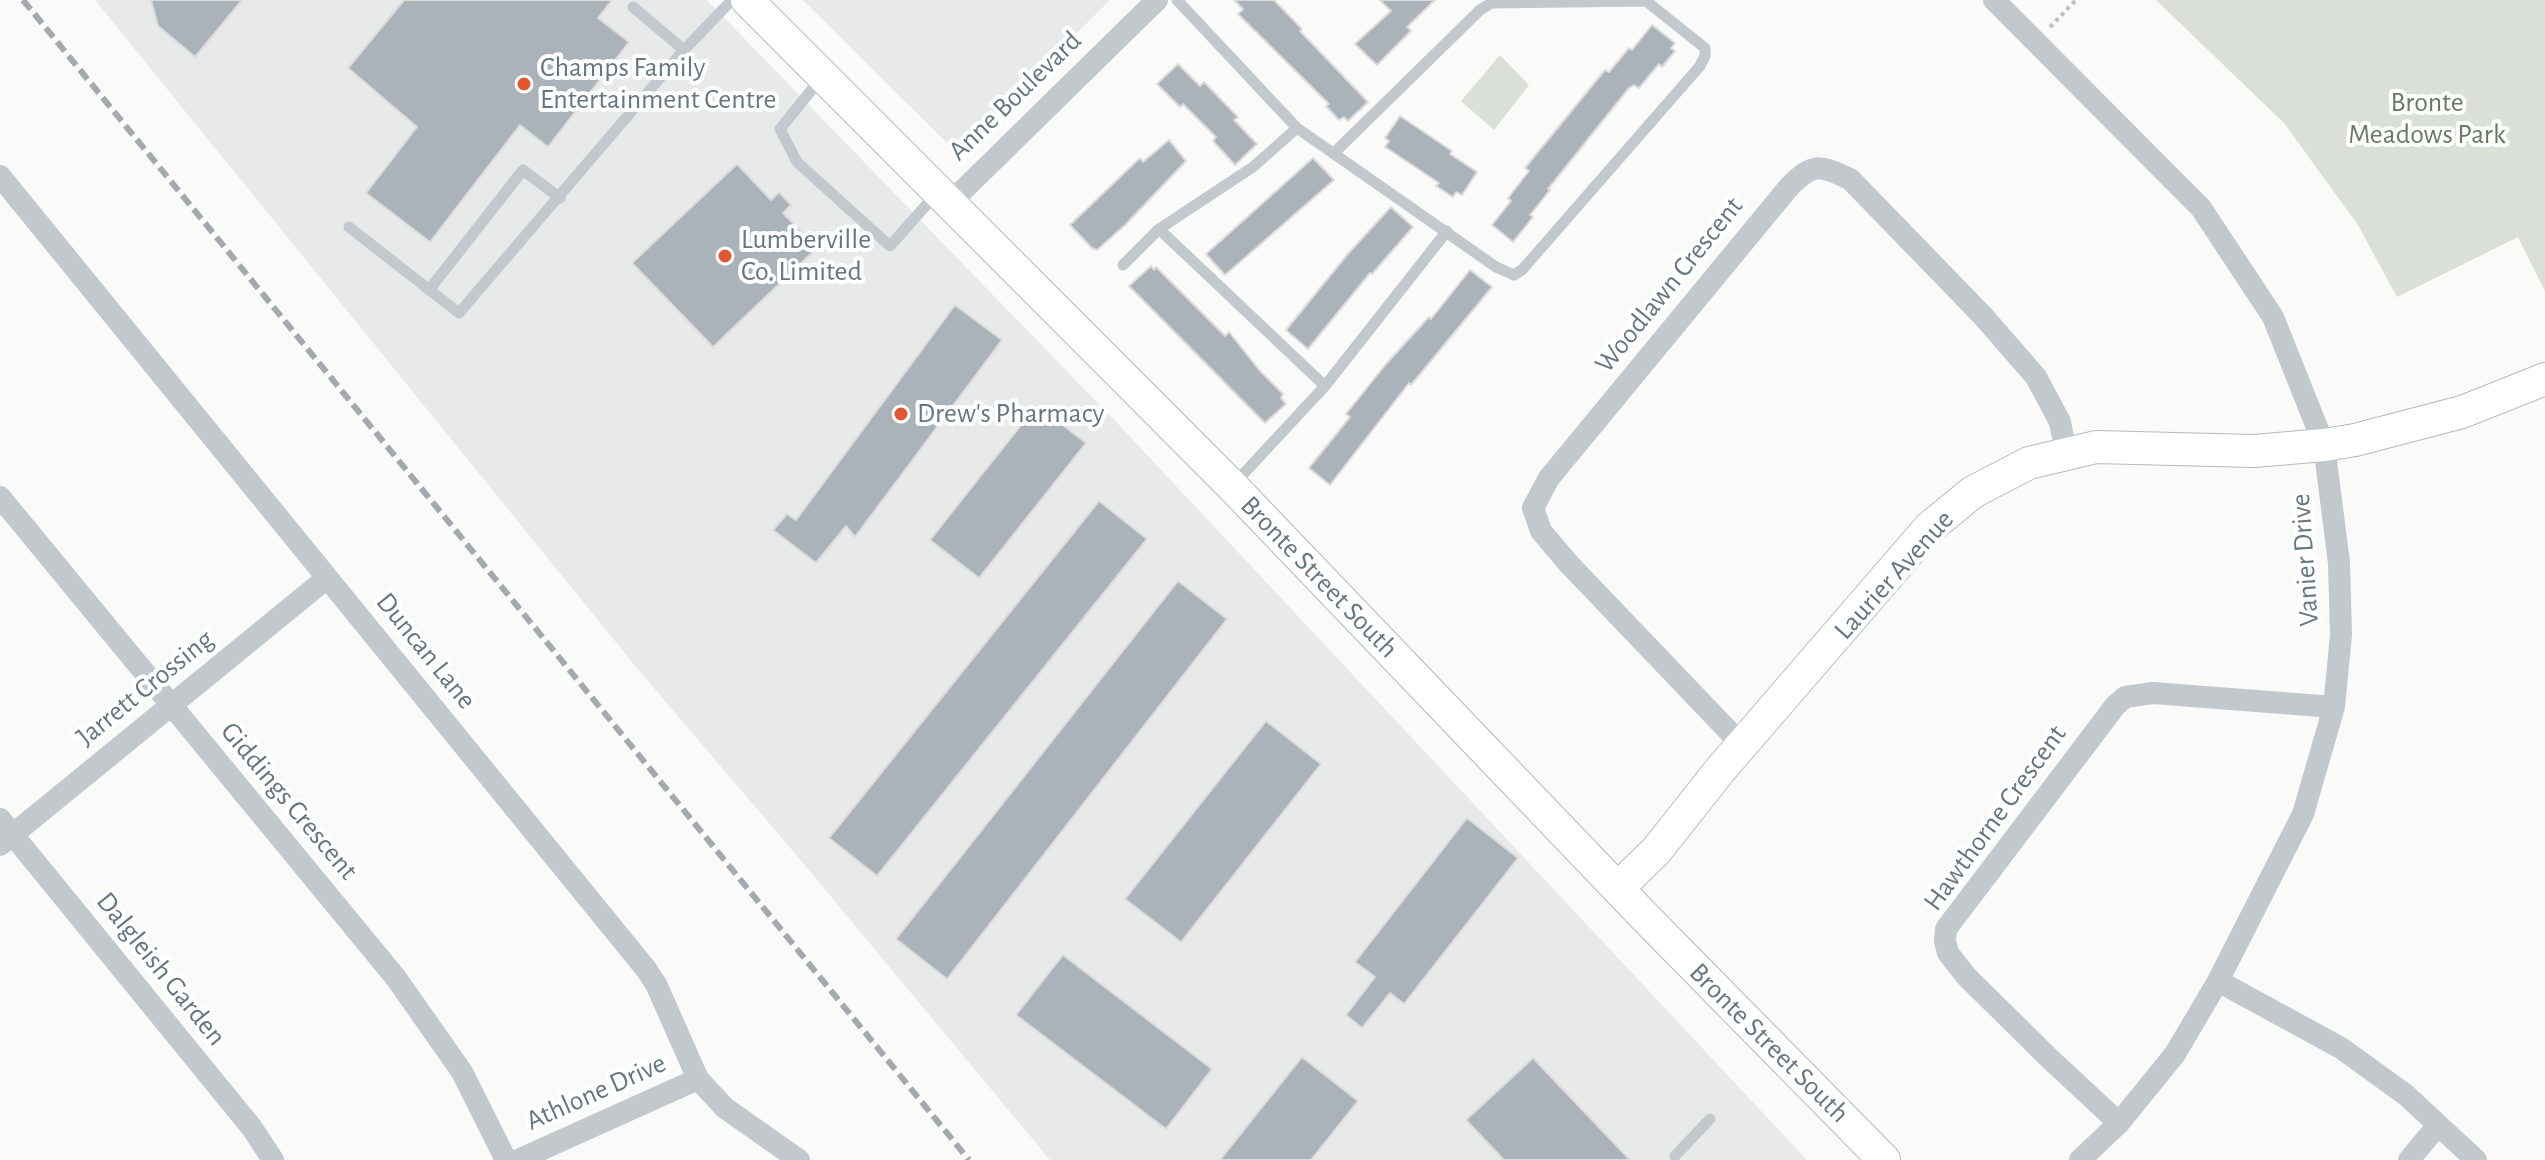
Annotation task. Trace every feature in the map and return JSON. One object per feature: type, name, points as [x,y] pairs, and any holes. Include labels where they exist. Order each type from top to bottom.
[{"type":"main road","name":"Bronte Street South","points":[[747,0],[1232,486],[1884,1160]]},
{"type":"main road","name":"Laurier Avenue","points":[[1618,888],[1656,851],[1742,745],[1929,528],[1973,492],[2029,463],[2096,447],[2254,451],[2324,445],[2462,412],[2545,379]]},
{"type":"street","name":"Anne Boulevard","points":[[945,196],[1157,0]]},
{"type":"street","name":"Vanier Drive","points":[[1994,0],[2201,208],[2273,317],[2324,445],[2339,577],[2341,635],[2334,707],[2303,814],[2218,981],[2175,1054],[2119,1123],[2080,1160]]},
{"type":"street","name":"Woodlawn Crescent","points":[[1742,745],[1568,563],[1541,531],[1533,508],[1549,478],[1805,171],[1821,166],[1850,179],[1983,316],[2036,377],[2060,422],[2066,453]]},
{"type":"street","name":"Duncan Lane","points":[[0,176],[646,969],[656,984],[698,1079],[725,1108],[799,1160]]},
{"type":"street","name":"Giddings Crescent","points":[[0,497],[396,978],[462,1072],[506,1160]]},
{"type":"street","name":"Jarrett Crossing","points":[[4,833],[171,705],[327,578]]},
{"type":"street","name":"Hawthorne Crescent","points":[[2119,1123],[1966,976],[1948,953],[1946,929],[2115,706],[2125,697],[2153,693],[2334,707]]},
{"type":"street","name":"Dalgleish Garden","points":[[4,833],[252,1128],[273,1160]]},
{"type":"street","points":[[2218,981],[2341,1048],[2406,1095],[2476,1160]]},
{"type":"street","name":"Athlone Drive","points":[[518,1160],[698,1079]]},
{"type":"street","points":[[2409,1160],[2438,1125]]},
{"type":"lane","points":[[349,227],[459,313],[684,50],[732,0]]},
{"type":"lane","points":[[1177,0],[1297,128],[1506,273],[1514,275],[1522,270],[1700,66],[1705,48],[1646,1],[1491,3],[1480,10],[1335,152]]},
{"type":"lane","points":[[633,7],[684,50]]},
{"type":"lane","points":[[823,77],[780,129],[797,162],[890,246],[945,196]]},
{"type":"lane","points":[[1123,265],[1159,229],[1253,167],[1297,128]]},
{"type":"lane","points":[[429,290],[523,170],[560,198]]},
{"type":"lane","points":[[1159,229],[1325,386]]},
{"type":"lane","points":[[1232,486],[1325,386],[1447,231]]},
{"type":"lane","points":[[1675,1156],[1710,1119]]},
{"type":"path","points":[[2035,42],[2076,0]]},
{"type":"shaded area","points":[[95,0],[707,0],[1120,426],[1807,1160],[1050,1160],[636,667]]},
{"type":"shaded area","points":[[803,0],[1110,0],[957,153]]},
{"type":"green space","name":"Bronte Meadows Park","points":[[2156,0],[2545,0],[2545,291],[2518,237],[2397,297],[2358,225],[2284,123]]},
{"type":"green space","points":[[1500,55],[1529,85],[1494,130],[1461,101]]},
{"type":"building","points":[[151,0],[242,0],[195,57],[158,26]]},
{"type":"building","name":"Champs Family Entertainment Centre","points":[[404,0],[612,0],[598,18],[629,42],[548,147],[520,125],[430,242],[366,193],[417,127],[348,68]]},
{"type":"building","points":[[1234,0],[1274,0],[1368,102],[1348,121],[1344,117],[1339,120],[1326,106],[1329,104],[1238,14],[1243,9]]},
{"type":"building","points":[[1380,0],[1435,0],[1407,27],[1411,31],[1377,65],[1355,44],[1391,11]]},
{"type":"building","points":[[1652,25],[1675,43],[1671,48],[1675,51],[1662,67],[1659,64],[1639,88],[1634,85],[1629,88],[1548,189],[1530,215],[1533,217],[1513,242],[1492,225],[1529,171],[1525,168],[1605,70],[1609,72],[1629,48],[1632,50]]},
{"type":"building","points":[[1178,64],[1200,86],[1204,82],[1238,117],[1234,120],[1257,144],[1235,165],[1213,141],[1216,137],[1183,104],[1180,107],[1157,84]]},
{"type":"building","points":[[1400,116],[1477,172],[1462,195],[1456,192],[1453,197],[1436,186],[1439,183],[1385,147],[1389,141],[1385,138]]},
{"type":"building","points":[[1169,140],[1186,161],[1125,225],[1097,250],[1092,248],[1070,225],[1140,158],[1143,162]]},
{"type":"building","points":[[1313,158],[1334,180],[1225,275],[1206,254]]},
{"type":"building","name":"Lumberville Co. Limited","points":[[737,164],[771,200],[779,192],[791,205],[783,213],[817,248],[713,347],[632,263]]},
{"type":"building","points":[[1391,207],[1413,227],[1370,273],[1308,349],[1286,330]]},
{"type":"building","points":[[1151,266],[1154,270],[1156,267],[1225,336],[1229,332],[1283,394],[1281,398],[1286,404],[1265,423],[1129,286]]},
{"type":"building","points":[[1470,270],[1492,287],[1411,385],[1409,383],[1330,485],[1309,468],[1350,417],[1346,414],[1386,364],[1429,317],[1431,319]]},
{"type":"building","points":[[955,305],[1002,340],[855,537],[846,526],[816,563],[773,530],[787,514],[796,520]]},
{"type":"building","points":[[1037,405],[1086,443],[979,578],[930,540]]},
{"type":"building","points":[[1099,501],[1147,539],[877,876],[829,838]]},
{"type":"building","points":[[1178,581],[1227,619],[947,979],[896,939]]},
{"type":"building","points":[[1266,721],[1321,764],[1181,942],[1125,899]]},
{"type":"building","points":[[1467,818],[1518,858],[1404,1004],[1390,993],[1362,1028],[1346,1015],[1375,977],[1355,962]]},
{"type":"building","points":[[1063,955],[1212,1069],[1166,1129],[1016,1015]]},
{"type":"building","points":[[1302,1057],[1358,1101],[1311,1160],[1220,1160]]},
{"type":"building","points":[[1533,1058],[1630,1160],[1504,1160],[1466,1120]]},
{"type":"railway","points":[[23,0],[969,1160]]},
{"type":"place","name":"Champs Family Entertainment Centre","points":[[524,84]]},
{"type":"place","name":"Lumberville Co. Limited","points":[[725,256]]},
{"type":"place","name":"Drew's Pharmacy","points":[[901,414]]}]
